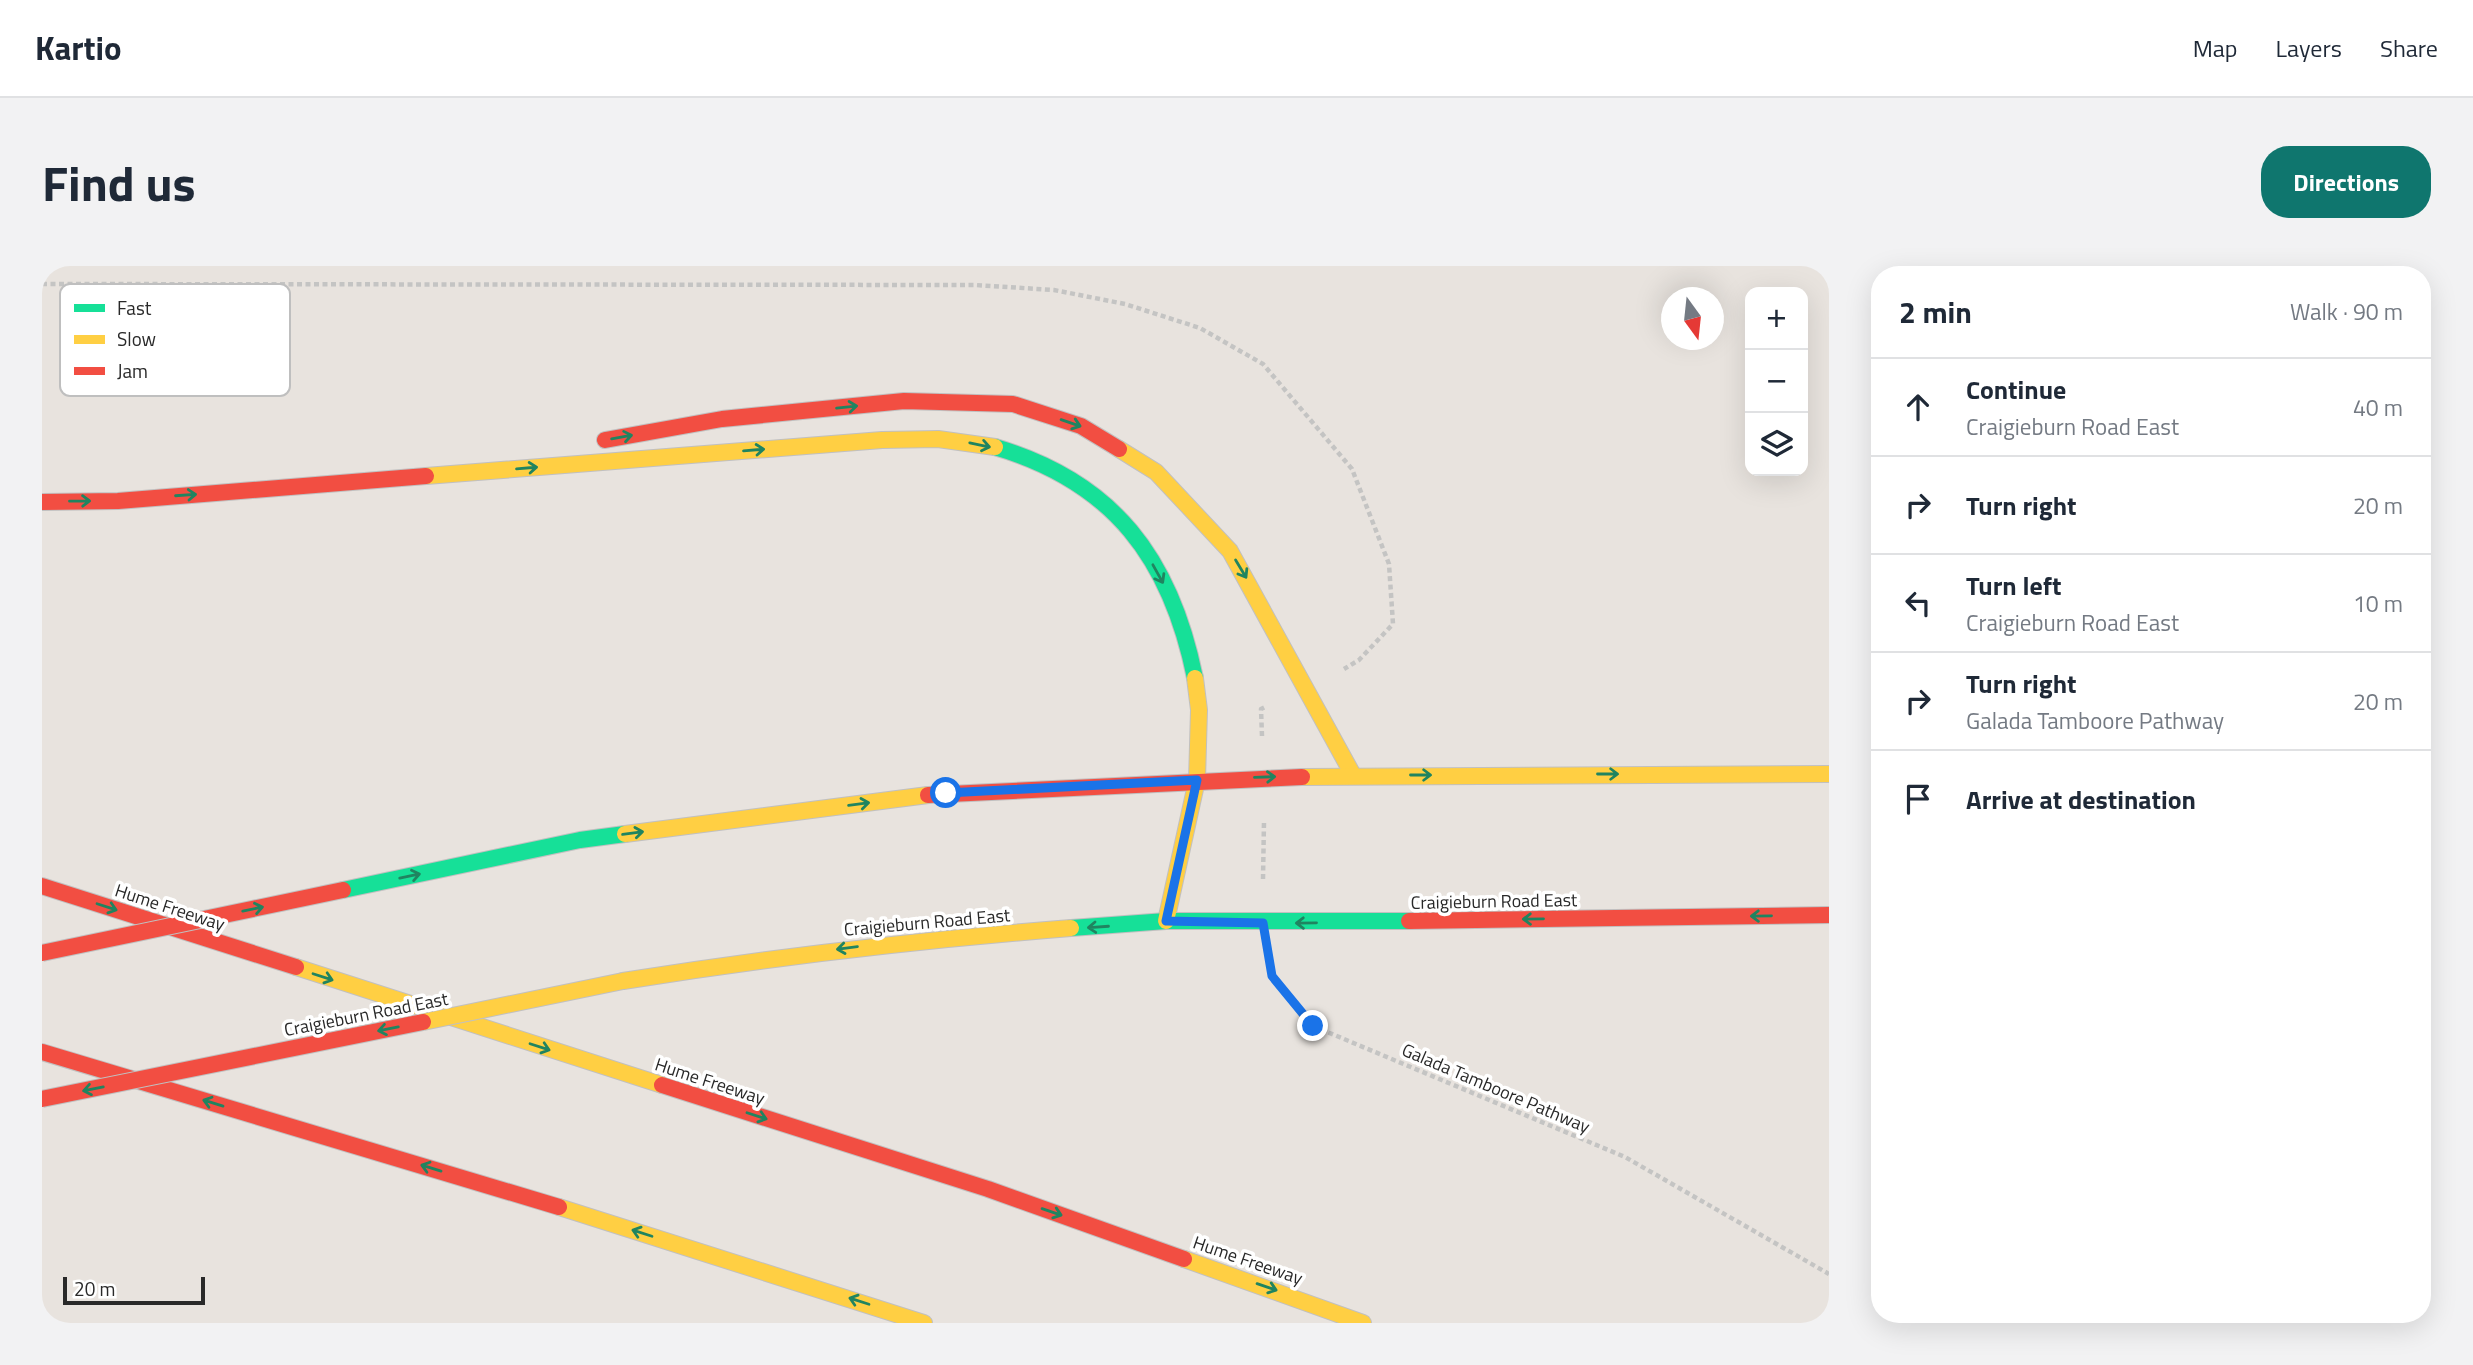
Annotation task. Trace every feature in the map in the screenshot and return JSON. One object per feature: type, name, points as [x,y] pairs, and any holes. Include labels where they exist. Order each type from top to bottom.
[{"type":"main road","points":[[594,442],[722,419],[904,401],[1013,404],[1081,426],[1156,472],[1230,551],[1353,775]]},
{"type":"main road","points":[[42,502],[118,501],[919,438],[976,443],[1027,458],[1074,482],[1113,510],[1146,553],[1172,600],[1189,648],[1198,700],[1197,780],[1166,921]]},
{"type":"main road","points":[[312,486],[540,450]]},
{"type":"main road","points":[[42,953],[580,840],[946,793],[1353,775],[1829,774]]},
{"type":"main road","name":"Hume Freeway","points":[[42,886],[988,1189],[1363,1323]]},
{"type":"main road","name":"Craigieburn Road East","points":[[42,1099],[623,981],[760,959],[915,940],[1166,921],[1263,923],[1829,915]]},
{"type":"main road","points":[[42,1052],[496,1187],[924,1323]]},
{"type":"path","name":"Galada Tamboore Pathway","points":[[1264,852],[1263,923],[1272,976],[1313,1026],[1625,1157],[1829,1274]]},
{"type":"traffic: fast","points":[[995,447],[1037,462],[1073,481],[1104,504],[1131,531],[1153,562],[1170,597],[1184,635],[1195,678]]},
{"type":"traffic: fast","points":[[343,890],[580,840],[625,834]]},
{"type":"traffic: fast","points":[[1071,928],[1166,921],[1409,921]]},
{"type":"traffic: slow","points":[[426,476],[882,440],[938,439],[995,447]]},
{"type":"traffic: slow","points":[[1119,449],[1156,472],[1230,551],[1353,775]]},
{"type":"traffic: slow","points":[[1195,678],[1199,710],[1197,780]]},
{"type":"traffic: slow","points":[[1302,777],[1829,774]]},
{"type":"traffic: slow","points":[[1166,921],[1197,780]]},
{"type":"traffic: slow","points":[[625,834],[928,795]]},
{"type":"traffic: slow","points":[[623,981],[846,950],[1071,928]]},
{"type":"traffic: slow","points":[[296,967],[662,1085]]},
{"type":"traffic: slow","points":[[423,1022],[623,981]]},
{"type":"traffic: slow","points":[[559,1207],[924,1323]]},
{"type":"traffic: slow","points":[[1184,1259],[1363,1323]]},
{"type":"traffic: jam","points":[[605,440],[722,419],[904,401],[1013,404],[1081,426],[1119,449]]},
{"type":"traffic: jam","points":[[42,502],[118,501],[426,476]]},
{"type":"traffic: jam","points":[[928,795],[1302,777]]},
{"type":"traffic: jam","points":[[42,886],[296,967]]},
{"type":"traffic: jam","points":[[42,953],[343,890]]},
{"type":"traffic: jam","points":[[1409,921],[1829,915]]},
{"type":"traffic: jam","points":[[42,1099],[423,1022]]},
{"type":"traffic: jam","points":[[42,1052],[559,1207]]},
{"type":"traffic: jam","points":[[662,1085],[988,1189],[1184,1259]]},
{"type":"route","points":[[946,793],[1197,780],[1166,921],[1263,923],[1272,976],[1313,1026]]}]
